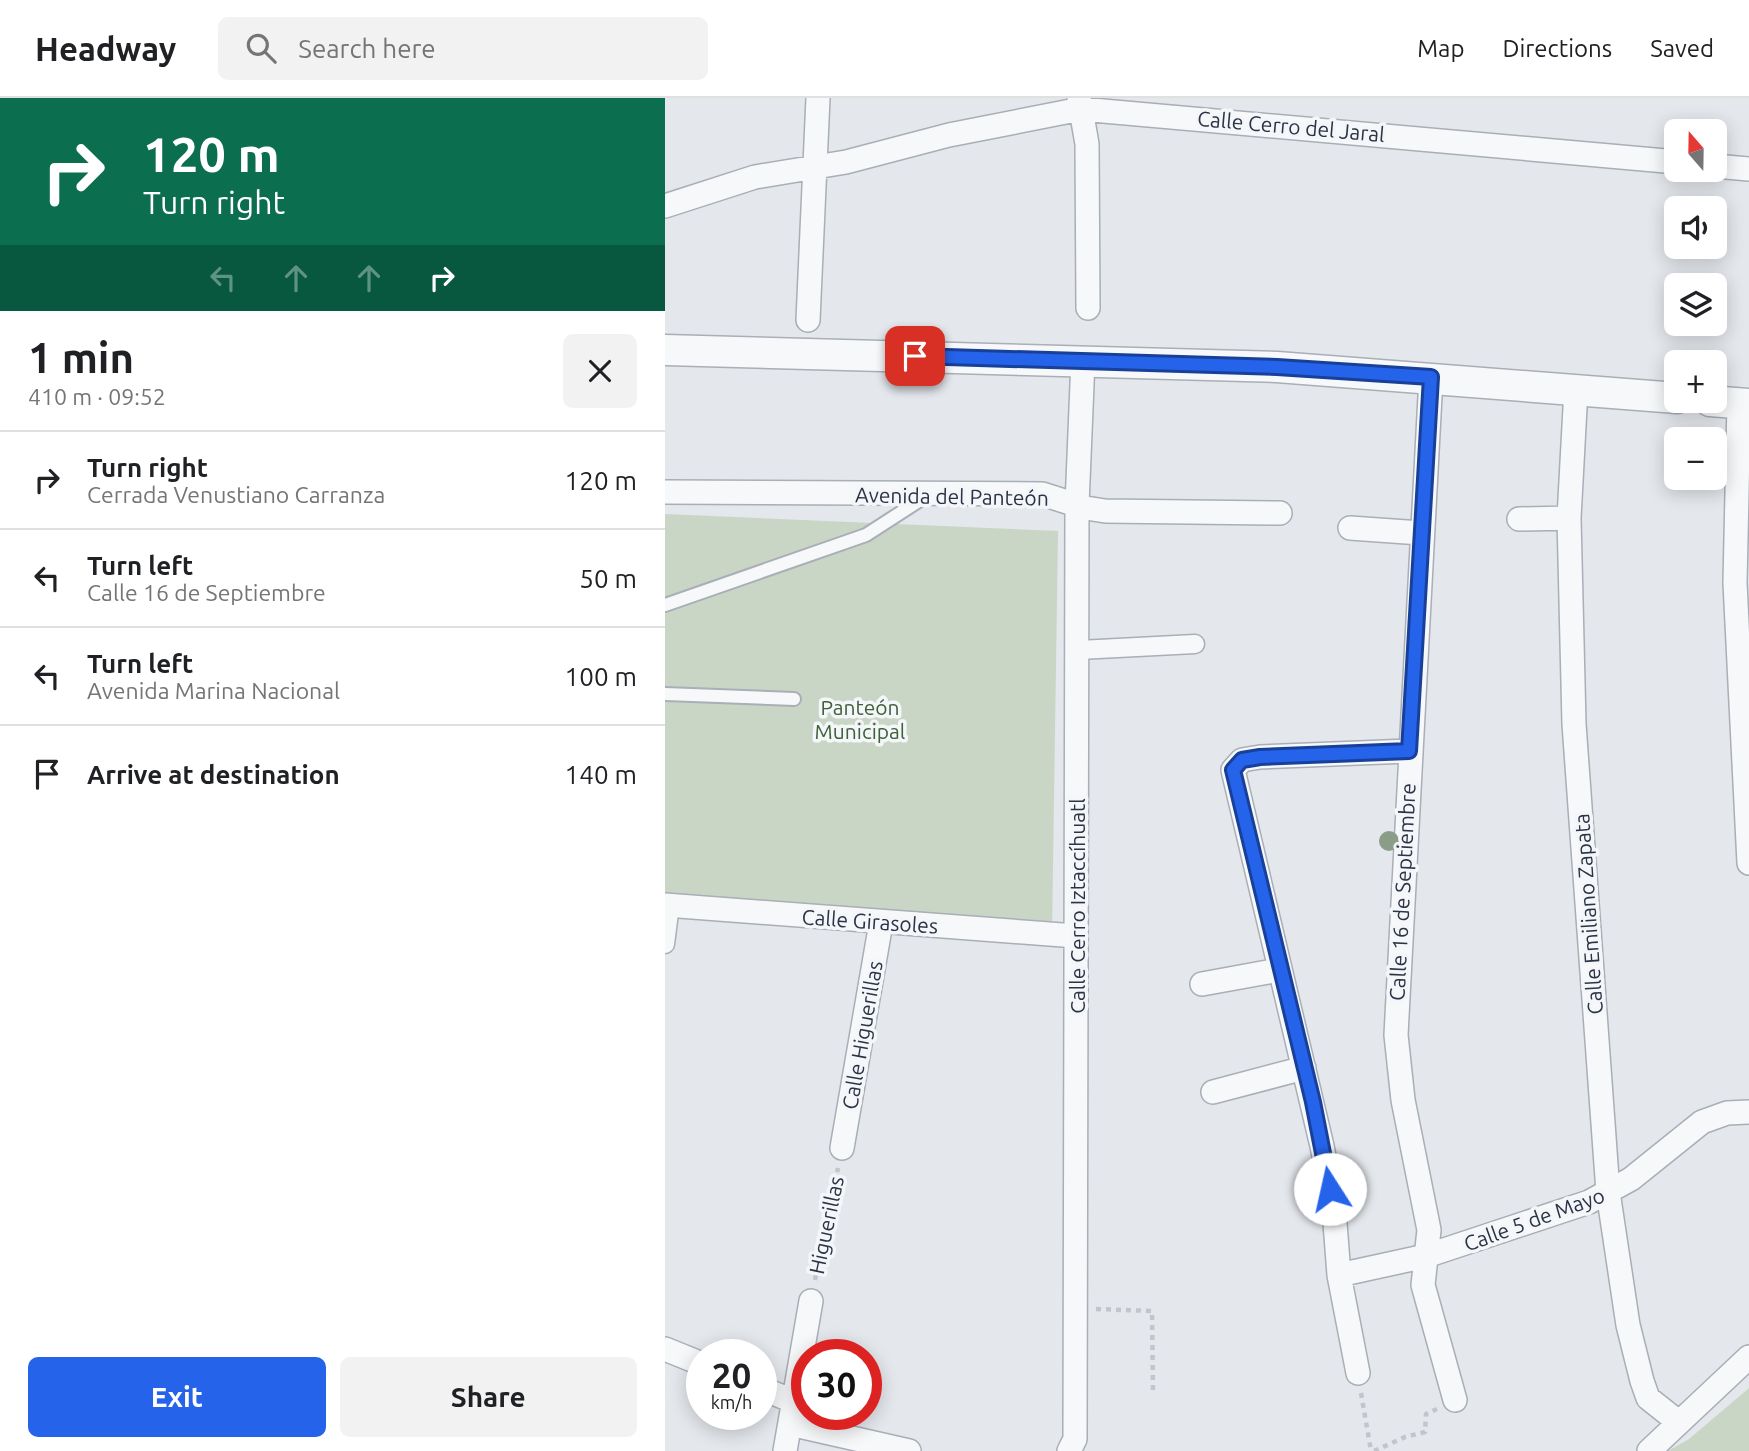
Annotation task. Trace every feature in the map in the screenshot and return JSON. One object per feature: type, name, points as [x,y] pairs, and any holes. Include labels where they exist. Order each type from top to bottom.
[{"type":"street","points":[[808,320],[818,98]]},
{"type":"street","points":[[1080,103],[1087,144],[1089,308]]},
{"type":"street","name":"Calle Cerro del Jaral","points":[[665,206],[740,181],[814,167],[1080,103],[1664,161]]},
{"type":"street","points":[[1727,167],[1749,169]]},
{"type":"street","points":[[665,350],[1277,367],[1664,397]]},
{"type":"street","name":"Calle Cerro Iztaccíhuatl","points":[[1069,1451],[1075,1438],[1079,650],[1077,505],[1083,360]]},
{"type":"street","name":"Calle 16 de Septiembre","points":[[1431,377],[1409,751],[1396,1035],[1403,1100],[1429,1230],[1423,1285],[1455,1400]]},
{"type":"street","name":"Calle Emiliano Zapata","points":[[1576,389],[1569,518],[1574,724],[1608,1192],[1628,1325],[1642,1381],[1648,1398],[1677,1421]]},
{"type":"street","points":[[1733,403],[1742,582],[1749,863]]},
{"type":"street","name":"Avenida del Panteón","points":[[665,492],[1042,494],[1105,511],[1280,513]]},
{"type":"street","points":[[1519,519],[1569,518]]},
{"type":"street","points":[[1350,528],[1421,533]]},
{"type":"street","points":[[1079,650],[1195,644]]},
{"type":"street","points":[[1358,1373],[1339,1275],[1334,1210],[1304,1068],[1233,770],[1236,764],[1260,757],[1409,751]]},
{"type":"street","points":[[665,944],[668,905]]},
{"type":"street","name":"Calle Girasoles","points":[[668,905],[1076,936]]},
{"type":"street","name":"Calle Higuerillas","points":[[842,1148],[881,923]]},
{"type":"street","points":[[1202,984],[1279,970]]},
{"type":"street","points":[[1213,1092],[1304,1068]]},
{"type":"street","name":"Calle 5 de Mayo","points":[[1339,1275],[1426,1256],[1529,1225],[1632,1179],[1702,1122],[1727,1113],[1749,1112]]},
{"type":"street","points":[[805,1339],[811,1301]]},
{"type":"street","points":[[665,1349],[686,1358]]},
{"type":"street","points":[[1649,1451],[1677,1421],[1749,1357]]},
{"type":"street","points":[[777,1400],[791,1411]]},
{"type":"street","points":[[785,1451],[791,1422]]},
{"type":"street","points":[[845,1430],[909,1451]]},
{"type":"lane","points":[[665,605],[866,535],[930,494]]},
{"type":"lane","points":[[665,694],[794,699]]},
{"type":"path","name":"Higuerillas","points":[[811,1301],[842,1148]]},
{"type":"path","points":[[1075,1308],[1152,1311],[1153,1392]]},
{"type":"path","points":[[1358,1373],[1372,1451],[1425,1432],[1426,1413]]},
{"type":"green space","name":"Panteón Municipal","points":[[665,514],[1058,531],[1052,934],[665,896]]},
{"type":"green space","points":[[1749,1388],[1749,1451],[1668,1451],[1689,1439]]},
{"type":"route","points":[[915,356],[1277,367],[1431,377],[1409,751],[1260,757],[1242,760],[1233,770],[1279,970],[1313,1102],[1330,1189]]}]
